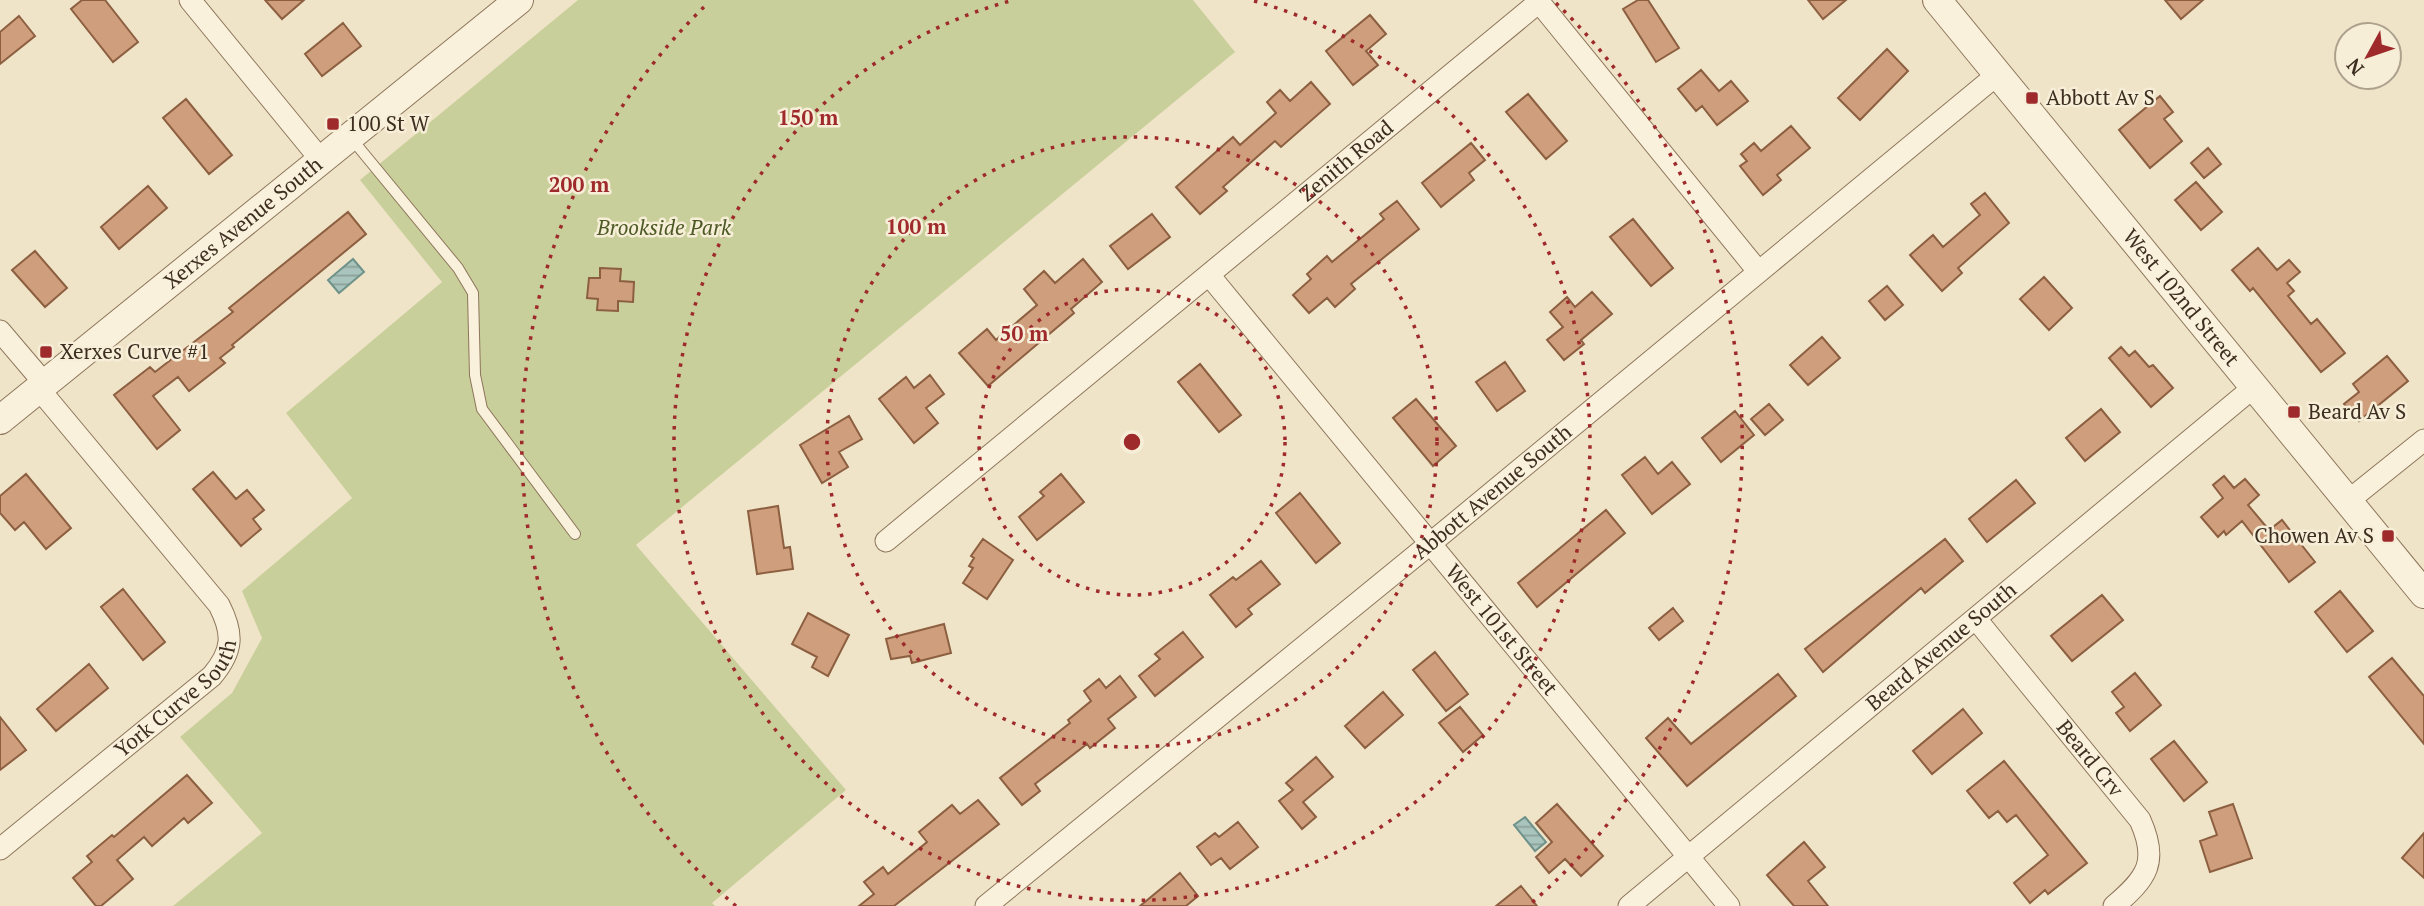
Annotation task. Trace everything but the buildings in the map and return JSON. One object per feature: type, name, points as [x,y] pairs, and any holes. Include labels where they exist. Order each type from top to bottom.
[{"type":"street","points":[[190,0],[321,160]]},
{"type":"street","name":"Xerxes Avenue South","points":[[0,420],[519,0]]},
{"type":"street","name":"West 102nd Street","points":[[1937,0],[2424,594]]},
{"type":"street","name":"Zenith Road","points":[[886,541],[1539,2],[1758,271]]},
{"type":"street","name":"Abbott Avenue South","points":[[986,906],[1431,543],[1998,74]]},
{"type":"street","name":"West 101st Street","points":[[1209,275],[1689,857]]},
{"type":"street","name":"York Curve South","points":[[0,331],[219,605],[229,624],[230,642],[225,661],[212,676],[0,849]]},
{"type":"street","name":"Beard Avenue South","points":[[1629,906],[2254,387]]},
{"type":"street","points":[[2348,501],[2424,440]]},
{"type":"street","name":"Beard Crv","points":[[1976,619],[2140,820],[2148,839],[2149,860],[2143,880],[2114,906]]},
{"type":"street","points":[[1689,857],[1729,906]]},
{"type":"lane","points":[[349,137],[458,268],[473,292],[475,375],[482,409],[575,534]]},
{"type":"green space","name":"Brookside Park","points":[[578,0],[1193,0],[1235,52],[636,545],[846,790],[712,903],[715,906],[173,906],[262,833],[180,737],[232,693],[262,638],[242,591],[352,498],[286,413],[442,282],[360,180]]},
{"type":"water","points":[[353,259],[364,272],[339,293],[328,280]]},
{"type":"water","points":[[1525,817],[1546,842],[1535,851],[1514,825]]},
{"type":"place","name":"Abbott Av S","points":[[2032,98]]},
{"type":"place","name":"100 St W","points":[[333,124]]},
{"type":"place","name":"Xerxes Curve #1","points":[[46,352]]},
{"type":"place","name":"Beard Av S","points":[[2294,412]]},
{"type":"place","name":"Chowen Av S","points":[[2388,536]]}]
